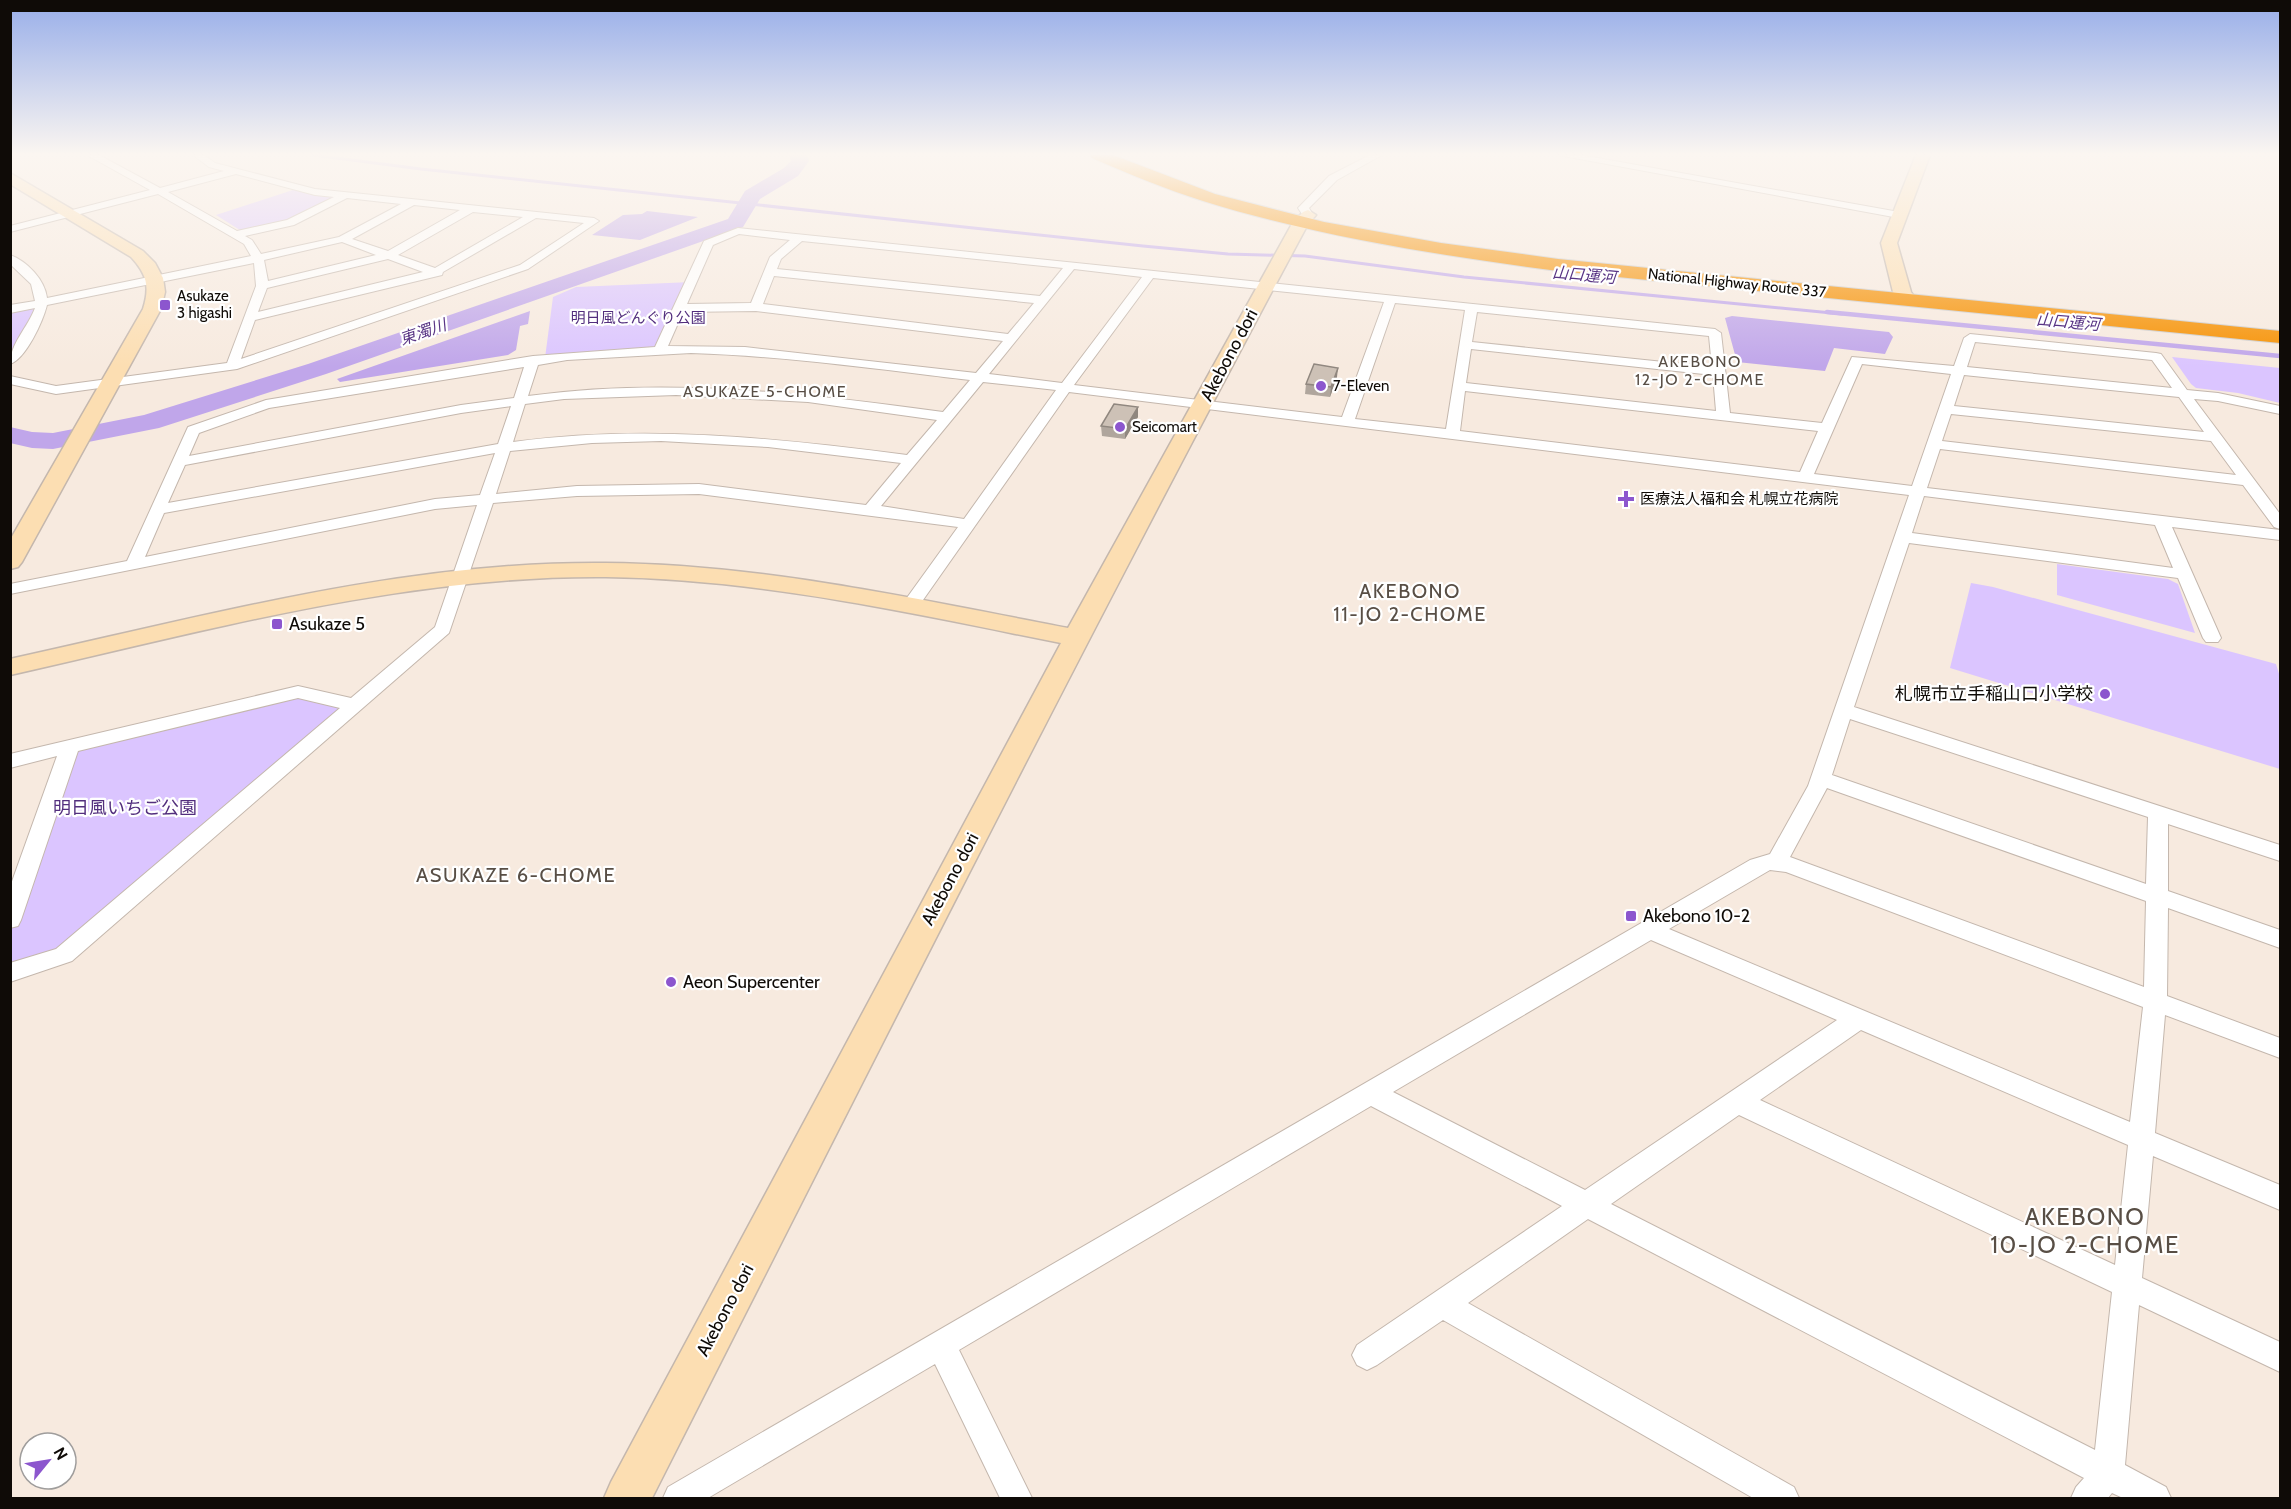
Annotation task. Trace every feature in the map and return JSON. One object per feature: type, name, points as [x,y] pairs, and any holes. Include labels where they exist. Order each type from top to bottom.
[{"type":"highway","name":"National Highway Route 337","points":[[1331,225],[1418,246],[1558,265],[2280,328]]},
{"type":"highway","name":"National Highway Route 337","points":[[1904,296],[2280,337]]},
{"type":"street","points":[[10,562],[152,309],[157,294],[157,281],[151,268],[137,254],[92,225]]},
{"type":"street","points":[[222,225],[248,242],[258,258],[262,273],[262,286],[232,366]]},
{"type":"street","points":[[237,234],[278,225]]},
{"type":"street","points":[[10,309],[157,281],[258,258],[343,238],[367,225]]},
{"type":"street","points":[[262,286],[389,255],[441,225]]},
{"type":"street","points":[[250,318],[436,272],[516,225]]},
{"type":"street","points":[[10,380],[56,390],[232,366],[524,267],[587,225]]},
{"type":"street","name":"Akebono dori","points":[[627,1498],[1077,638],[1265,286],[1300,225]]},
{"type":"street","points":[[1895,225],[1889,243],[1904,296]]},
{"type":"street","points":[[660,351],[708,243],[738,231],[1715,333],[1724,417]]},
{"type":"street","points":[[343,238],[472,285]]},
{"type":"street","points":[[756,307],[776,257],[799,238]]},
{"type":"street","points":[[10,258],[36,282],[44,303],[14,358],[10,360]]},
{"type":"street","points":[[870,510],[1070,267]]},
{"type":"street","points":[[770,272],[1044,300]]},
{"type":"street","points":[[910,606],[1065,388],[1149,275]]},
{"type":"street","points":[[1347,422],[1391,299]]},
{"type":"street","points":[[679,308],[756,307],[1013,338]]},
{"type":"street","points":[[1452,435],[1471,308]]},
{"type":"street","points":[[1776,862],[1821,779],[1970,338],[2156,357],[2280,524]]},
{"type":"street","points":[[1466,345],[1719,372]]},
{"type":"street","points":[[134,564],[193,430],[266,404],[533,360],[660,351],[746,351],[980,377],[2280,535]]},
{"type":"street","points":[[10,973],[64,955],[443,628],[533,360]]},
{"type":"street","points":[[1805,477],[1857,360],[2183,393],[2246,401],[2280,410]]},
{"type":"street","points":[[1459,386],[1826,428]]},
{"type":"street","points":[[179,462],[519,400],[618,393],[706,392],[808,398],[947,417]]},
{"type":"street","points":[[1946,409],[2216,437]]},
{"type":"street","points":[[158,510],[413,461],[504,447],[623,437],[676,437],[788,444],[911,460]]},
{"type":"street","points":[[1934,444],[2248,481]]},
{"type":"street","points":[[10,589],[435,504],[577,491],[699,489],[968,524]]},
{"type":"street","points":[[2161,520],[2212,638]]},
{"type":"street","points":[[1903,537],[2184,574]]},
{"type":"street","points":[[10,667],[325,599],[458,579],[570,571],[669,571],[771,582],[1077,638]]},
{"type":"street","points":[[10,761],[298,692],[354,705]]},
{"type":"street","points":[[1844,710],[2280,853]]},
{"type":"street","points":[[10,920],[70,747]]},
{"type":"street","points":[[1821,779],[2280,939]]},
{"type":"street","points":[[2087,1498],[2108,1474],[2155,1001],[2158,813]]},
{"type":"street","points":[[679,1498],[1758,866],[1770,862],[1788,864],[2280,1048]]},
{"type":"street","points":[[1650,930],[2280,1198]]},
{"type":"street","points":[[1366,1355],[1857,1020]]},
{"type":"street","points":[[1370,1093],[2156,1498]]},
{"type":"street","points":[[1737,1102],[2280,1358]]},
{"type":"street","points":[[1441,1304],[1783,1498]]},
{"type":"street","points":[[941,1344],[1016,1498]]},
{"type":"green space","points":[[233,225],[271,225],[243,232]]},
{"type":"green space","name":"明日風どんぐり公園","points":[[691,282],[660,350],[545,358],[553,297],[576,287]]},
{"type":"green space","points":[[43,303],[11,360],[11,309]]},
{"type":"green space","points":[[2172,357],[2280,368],[2280,403],[2238,393],[2196,388]]},
{"type":"green space","points":[[2057,564],[2168,579],[2178,584],[2195,633],[2057,595]]},
{"type":"green space","points":[[1971,583],[2276,664],[2280,677],[2280,769],[1950,668]]},
{"type":"green space","name":"明日風いちご公園","points":[[298,692],[354,705],[64,955],[11,973],[11,920],[70,747]]},
{"type":"shaded area","points":[[607,225],[677,225],[640,240],[592,235]]},
{"type":"shaded area","points":[[530,311],[528,324],[520,326],[516,350],[508,355],[340,382],[337,379]]},
{"type":"shaded area","points":[[1732,316],[1889,332],[1893,337],[1885,354],[1834,348],[1825,371],[1737,362],[1725,318]]},
{"type":"building","points":[[1314,364],[1338,368],[1331,387],[1306,384]]},
{"type":"building","points":[[1114,404],[1138,407],[1125,429],[1101,426]]},
{"type":"waterway","name":"東濁川","points":[[10,435],[32,440],[53,441],[149,422],[317,369],[729,225]]},
{"type":"waterway","name":"山口運河","points":[[950,225],[1228,254],[1305,256],[1464,277],[1842,314]]},
{"type":"waterway","name":"山口運河","points":[[1827,312],[2280,356]]},
{"type":"place","name":"Asukaze 3 higashi","points":[[165,305]]},
{"type":"place","name":"7-Eleven","points":[[1321,386]]},
{"type":"place","name":"Seicomart","points":[[1120,427]]},
{"type":"place","name":"医療法人福和会 札幌立花病院","points":[[1626,499]]},
{"type":"place","name":"Asukaze 5","points":[[277,624]]},
{"type":"place","name":"札幌市立手稲山口小学校","points":[[2105,694]]},
{"type":"place","name":"Akebono 10-2","points":[[1631,916]]},
{"type":"place","name":"Aeon Supercenter","points":[[671,982]]},
{"type":"district","name":"AKEBONO 12-JO 2-CHOME","points":[[1700,370]]},
{"type":"district","name":"ASUKAZE 5-CHOME","points":[[765,391]]},
{"type":"district","name":"AKEBONO 11-JO 2-CHOME","points":[[1410,602]]},
{"type":"district","name":"ASUKAZE 6-CHOME","points":[[516,875]]},
{"type":"district","name":"AKEBONO 10-JO 2-CHOME","points":[[2085,1230]]}]
